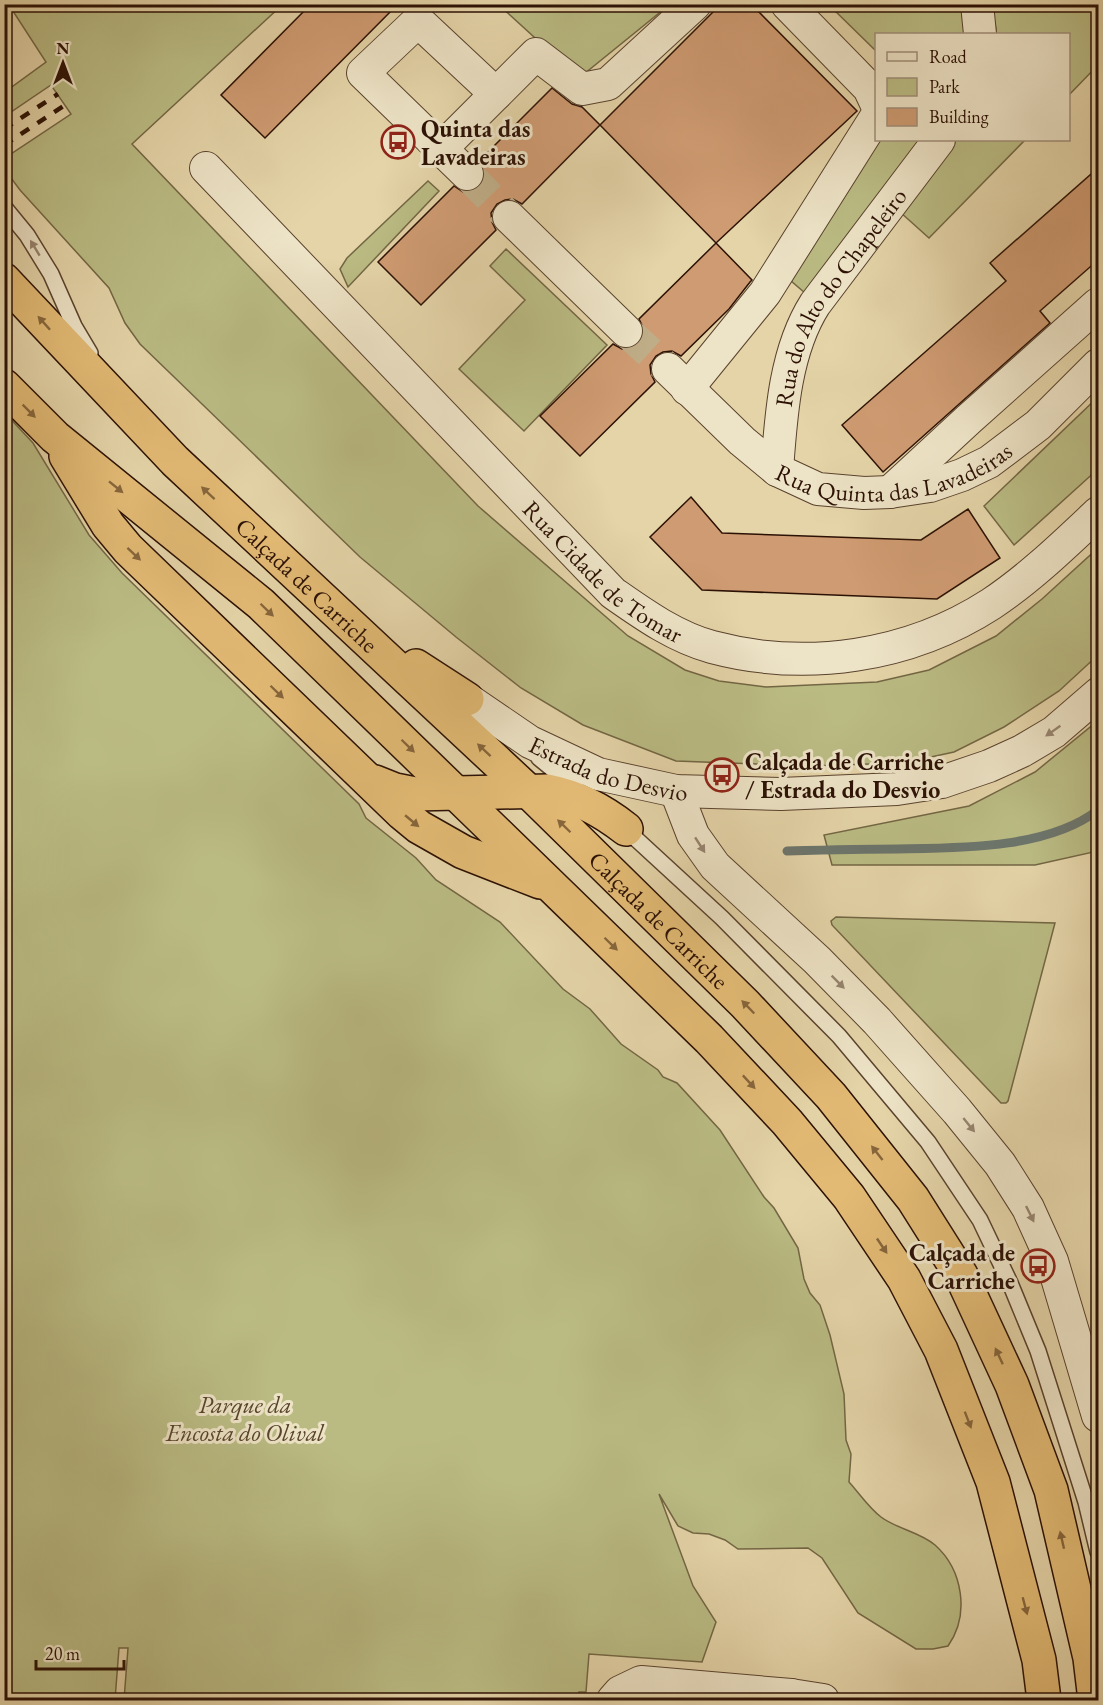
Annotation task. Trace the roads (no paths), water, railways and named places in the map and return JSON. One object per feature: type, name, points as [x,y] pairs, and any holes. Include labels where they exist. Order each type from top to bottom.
[{"type":"highway","name":"Calçada de Carriche","points":[[4,280],[175,461],[527,790],[745,1004],[831,1096],[913,1199],[961,1275],[1012,1385],[1051,1490],[1090,1658],[1095,1701]]},
{"type":"highway","name":"Calçada de Carriche","points":[[4,386],[55,437],[261,604],[709,1039],[787,1122],[849,1197],[904,1279],[941,1350],[993,1482],[1039,1660],[1044,1701]]},
{"type":"highway","points":[[55,437],[108,525],[128,549],[419,827],[476,858],[537,880],[569,903]]},
{"type":"highway","points":[[282,561],[390,649],[467,699]]},
{"type":"highway","points":[[354,766],[383,787],[405,793],[547,791],[578,799],[601,810],[626,829]]},
{"type":"street","points":[[441,149],[536,54],[582,89],[608,84],[695,4]]},
{"type":"street","points":[[787,4],[869,88],[875,101]]},
{"type":"street","points":[[977,4],[980,33]]},
{"type":"street","points":[[466,174],[363,73],[418,21],[496,94]]},
{"type":"street","name":"Rua Quinta das Lavadeiras","points":[[875,119],[765,293],[678,379],[742,441],[777,470],[818,489],[864,493],[930,486],[962,475],[989,462],[1038,425],[1098,365]]},
{"type":"street","name":"Rua do Alto do Chapeleiro","points":[[777,470],[781,417],[796,343],[804,321],[938,141]]},
{"type":"street","name":"Rua Cidade de Tomar","points":[[206,168],[613,592],[655,622],[710,646],[750,655],[792,658],[847,657],[895,648],[943,630],[990,604],[1031,574],[1098,513]]},
{"type":"street","points":[[509,217],[626,331]]},
{"type":"street","points":[[890,492],[1098,304]]},
{"type":"street","name":"Estrada do Desvio","points":[[467,699],[530,742],[598,774],[676,791],[781,794],[897,789],[942,782],[989,766],[1022,751],[1054,732],[1098,694]]},
{"type":"street","points":[[676,791],[693,835],[715,866],[817,960],[877,1021],[957,1110],[1000,1164],[1028,1208],[1053,1261],[1098,1416]]},
{"type":"street","points":[[613,1701],[620,1692],[640,1682],[823,1701]]},
{"type":"lane","points":[[4,207],[27,235],[51,274],[74,326],[124,409]]},
{"type":"lane","points":[[467,699],[626,829],[722,918],[839,1036],[928,1142],[980,1220],[1038,1351],[1086,1502],[1098,1552]]},
{"type":"waterway","points":[[787,851],[948,848],[1002,844],[1054,832],[1078,823],[1098,810]]},
{"type":"tunnel","points":[[467,174],[509,217]]},
{"type":"tunnel","points":[[626,331],[668,369]]},
{"type":"railway","points":[[4,129],[58,94]]},
{"type":"railway","points":[[4,145],[65,105]]},
{"type":"place","name":"Quinta das Lavadeiras","points":[[398,142]]},
{"type":"place","name":"Calçada de Carriche / Estrada do Desvio","points":[[722,775]]},
{"type":"place","name":"Calçada de Carriche","points":[[1038,1266]]},
{"type":"park label","name":"Parque da Encosta do Olival","points":[[245,1418]]}]
